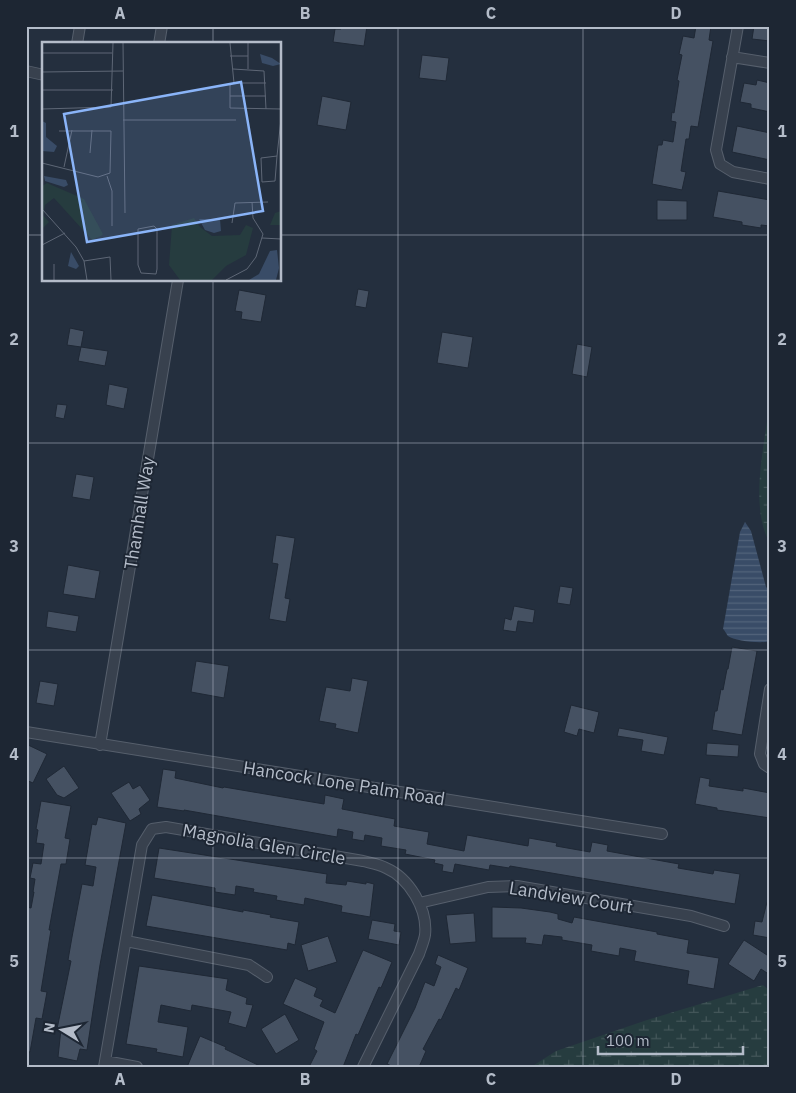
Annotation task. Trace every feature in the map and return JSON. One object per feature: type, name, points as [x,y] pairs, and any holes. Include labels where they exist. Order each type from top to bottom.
[{"type":"street","points":[[77,42],[80,26]]},
{"type":"street","points":[[159,42],[162,26]]},
{"type":"street","points":[[738,26],[716,150],[720,164],[733,172],[770,179]]},
{"type":"street","points":[[732,57],[770,63]]},
{"type":"street","points":[[26,72],[42,75]]},
{"type":"street","name":"Thamhall Way","points":[[100,745],[178,281]]},
{"type":"street","points":[[770,689],[760,754],[764,764],[770,768]]},
{"type":"street","name":"Hancock Lone Palm Road","points":[[26,732],[662,834]]},
{"type":"street","name":"Magnolia Glen Circle","points":[[137,1067],[105,1064],[142,844],[152,829],[166,827],[363,861],[386,868],[406,883],[418,902],[424,917],[425,936],[419,954],[363,1067]]},
{"type":"street","name":"Landview Court","points":[[418,902],[488,886],[517,886],[691,916],[724,926]]},
{"type":"street","points":[[126,940],[249,965],[267,977]]},
{"type":"green space","points":[[770,420],[770,543],[764,530],[759,500],[767,421]]},
{"type":"green space","points":[[763,985],[770,991],[770,1067],[531,1067],[556,1051],[647,1020]]},
{"type":"water","points":[[745,522],[751,531],[766,587],[770,591],[770,641],[766,642],[742,641],[731,638],[723,629],[740,532]]},
{"type":"building","points":[[341,26],[367,26],[364,46],[333,42],[335,29],[341,29]]},
{"type":"building","points":[[696,26],[711,26],[709,40],[713,41],[698,127],[691,126],[689,139],[686,139],[681,171],[686,172],[682,190],[652,184],[658,145],[662,145],[663,140],[673,142],[676,122],[671,121],[679,81],[677,80],[682,55],[679,54],[683,36],[694,38]]},
{"type":"building","points":[[754,26],[770,26],[770,41],[752,39]]},
{"type":"building","points":[[422,55],[449,58],[446,81],[419,78]]},
{"type":"building","points":[[757,80],[770,83],[770,112],[751,108],[751,104],[740,102],[744,83],[756,85]]},
{"type":"building","points":[[322,96],[351,102],[346,130],[317,125]]},
{"type":"building","points":[[737,126],[770,133],[770,160],[732,152]]},
{"type":"building","points":[[718,191],[770,200],[770,226],[761,225],[761,228],[742,225],[742,222],[713,217]]},
{"type":"building","points":[[657,200],[687,201],[687,220],[657,220]]},
{"type":"building","points":[[358,289],[369,291],[366,308],[355,306]]},
{"type":"building","points":[[239,290],[266,295],[261,322],[241,319],[242,312],[235,311]]},
{"type":"building","points":[[70,328],[84,331],[81,347],[67,345]]},
{"type":"building","points":[[442,332],[473,337],[468,368],[437,363]]},
{"type":"building","points":[[577,344],[592,347],[587,377],[572,374]]},
{"type":"building","points":[[81,347],[108,351],[105,366],[78,361]]},
{"type":"building","points":[[109,384],[128,388],[124,409],[106,405]]},
{"type":"building","points":[[57,404],[67,405],[64,419],[55,417]]},
{"type":"building","points":[[76,474],[94,477],[90,500],[72,497]]},
{"type":"building","points":[[276,535],[295,538],[285,598],[290,599],[286,622],[269,619],[278,564],[272,563]]},
{"type":"building","points":[[68,565],[100,571],[95,599],[63,594]]},
{"type":"building","points":[[560,586],[573,588],[570,605],[557,603]]},
{"type":"building","points":[[514,606],[535,610],[533,623],[518,621],[516,632],[503,630],[505,618],[511,620]]},
{"type":"building","points":[[48,611],[79,616],[76,632],[46,627]]},
{"type":"building","points":[[732,647],[757,651],[742,735],[712,730],[715,711],[717,711],[721,689],[723,690]]},
{"type":"building","points":[[196,661],[229,666],[224,698],[191,692]]},
{"type":"building","points":[[352,678],[368,681],[358,733],[335,728],[336,724],[319,721],[326,687],[350,691]]},
{"type":"building","points":[[40,681],[58,684],[54,706],[36,703]]},
{"type":"building","points":[[571,705],[599,712],[594,733],[579,729],[577,736],[564,732]]},
{"type":"building","points":[[619,728],[668,737],[664,755],[641,751],[643,740],[617,736]]},
{"type":"building","points":[[707,743],[739,745],[738,757],[706,755]]},
{"type":"building","points":[[26,744],[47,754],[33,783],[26,780]]},
{"type":"building","points":[[64,766],[79,788],[64,798],[57,795],[46,779]]},
{"type":"building","points":[[163,769],[176,771],[175,778],[223,788],[324,804],[325,795],[344,799],[342,809],[395,819],[394,826],[429,832],[427,844],[464,851],[467,835],[528,846],[529,838],[557,843],[556,846],[590,852],[592,842],[608,845],[607,851],[679,864],[678,868],[713,874],[714,870],[740,874],[735,904],[510,866],[509,868],[490,865],[489,870],[455,864],[453,873],[442,871],[443,865],[434,863],[435,860],[405,854],[406,850],[381,846],[382,838],[365,835],[364,841],[352,839],[353,832],[338,829],[337,837],[157,807]]},
{"type":"building","points":[[700,777],[710,779],[709,786],[743,791],[743,788],[770,793],[770,818],[717,810],[717,808],[695,804]]},
{"type":"building","points":[[129,782],[133,789],[140,785],[150,800],[139,809],[141,814],[130,821],[111,793]]},
{"type":"building","points":[[41,801],[71,806],[65,838],[70,839],[66,864],[61,864],[49,930],[51,930],[41,991],[47,992],[42,1019],[36,1018],[30,1052],[26,1052],[26,907],[31,908],[34,892],[35,879],[30,878],[33,863],[41,864],[44,844],[36,843],[38,830],[36,829]]},
{"type":"building","points":[[98,817],[126,823],[100,965],[87,1050],[80,1049],[77,1061],[58,1057],[61,1029],[57,1029],[71,961],[68,960],[82,884],[93,886],[96,867],[85,865],[92,824],[96,825]]},
{"type":"building","points":[[159,848],[327,874],[326,883],[346,885],[347,881],[374,884],[370,917],[341,912],[342,906],[305,898],[304,905],[276,900],[277,896],[253,892],[254,889],[236,886],[235,895],[215,892],[215,888],[154,878]]},
{"type":"building","points":[[152,895],[243,912],[243,910],[271,915],[270,917],[299,922],[295,945],[288,943],[287,950],[146,926]]},
{"type":"building","points":[[767,902],[770,902],[770,938],[753,935],[755,921],[762,922]]},
{"type":"building","points":[[492,907],[550,912],[558,914],[558,919],[572,923],[574,917],[657,932],[657,934],[689,940],[687,953],[719,958],[714,989],[687,984],[689,971],[634,961],[636,951],[620,948],[619,956],[591,951],[592,945],[562,940],[562,937],[544,935],[542,945],[525,943],[526,938],[492,938]]},
{"type":"building","points":[[474,913],[476,942],[450,944],[446,915]]},
{"type":"building","points":[[372,920],[395,924],[394,931],[401,932],[399,945],[368,939]]},
{"type":"building","points":[[328,936],[337,962],[308,971],[301,945]]},
{"type":"building","points":[[744,940],[770,957],[770,975],[761,969],[754,981],[728,964]]},
{"type":"building","points":[[363,950],[392,962],[381,988],[379,987],[358,1035],[356,1034],[343,1067],[309,1067],[317,1051],[314,1049],[324,1022],[283,1004],[295,978],[317,988],[314,996],[323,1000],[320,1006],[335,1013]]},
{"type":"building","points":[[438,955],[468,968],[459,990],[456,988],[441,1020],[439,1019],[423,1049],[426,1051],[419,1067],[394,1067],[387,1064],[415,1008],[425,982],[434,986],[441,967],[435,964]]},
{"type":"building","points":[[139,966],[228,979],[226,990],[247,998],[246,1004],[253,1005],[246,1028],[228,1023],[231,1012],[192,1005],[191,1011],[161,1005],[158,1022],[188,1027],[183,1057],[156,1052],[157,1049],[126,1044]]},
{"type":"building","points":[[285,1014],[299,1040],[276,1054],[261,1029]]},
{"type":"building","points":[[200,1036],[226,1047],[225,1049],[262,1067],[187,1067]]}]
